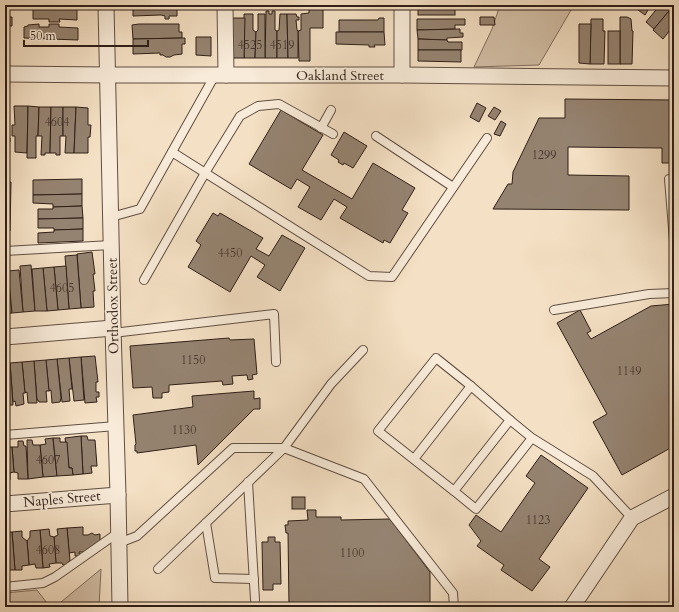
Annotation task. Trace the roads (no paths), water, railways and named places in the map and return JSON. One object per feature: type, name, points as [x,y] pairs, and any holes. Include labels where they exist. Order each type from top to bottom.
[{"type":"street","name":"Orthodox Street","points":[[106,5],[120,607]]},
{"type":"street","points":[[221,75],[225,5]]},
{"type":"street","points":[[402,5],[402,75]]},
{"type":"street","name":"Oakland Street","points":[[5,74],[402,75],[674,78]]},
{"type":"street","points":[[5,337],[113,330]]},
{"type":"street","name":"Naples Street","points":[[5,504],[118,495]]},
{"type":"street","points":[[572,607],[632,518],[674,496]]},
{"type":"lane","points":[[111,218],[140,208],[172,152],[221,75]]},
{"type":"lane","points":[[144,280],[205,173],[240,116],[258,106],[279,104],[333,134]]},
{"type":"lane","points":[[321,128],[331,110]]},
{"type":"lane","points":[[376,136],[453,187]]},
{"type":"lane","points":[[172,152],[369,276],[392,277],[487,138]]},
{"type":"lane","points":[[669,179],[674,241]]},
{"type":"lane","points":[[5,251],[111,245]]},
{"type":"lane","points":[[554,310],[649,294],[674,293]]},
{"type":"lane","points":[[113,330],[274,314],[276,362]]},
{"type":"lane","points":[[158,570],[284,448],[331,384],[363,350]]},
{"type":"lane","points":[[532,438],[476,509],[378,431],[436,358],[532,438],[592,476],[632,518]]},
{"type":"lane","points":[[414,459],[471,386]]},
{"type":"lane","points":[[454,491],[510,420]]},
{"type":"lane","points":[[5,435],[116,426]]},
{"type":"lane","points":[[5,587],[43,582],[55,577],[119,538],[137,536],[233,448],[284,448],[364,479],[453,593],[454,607]]},
{"type":"lane","points":[[248,482],[255,600]]},
{"type":"lane","points":[[206,523],[214,578],[254,579]]}]
